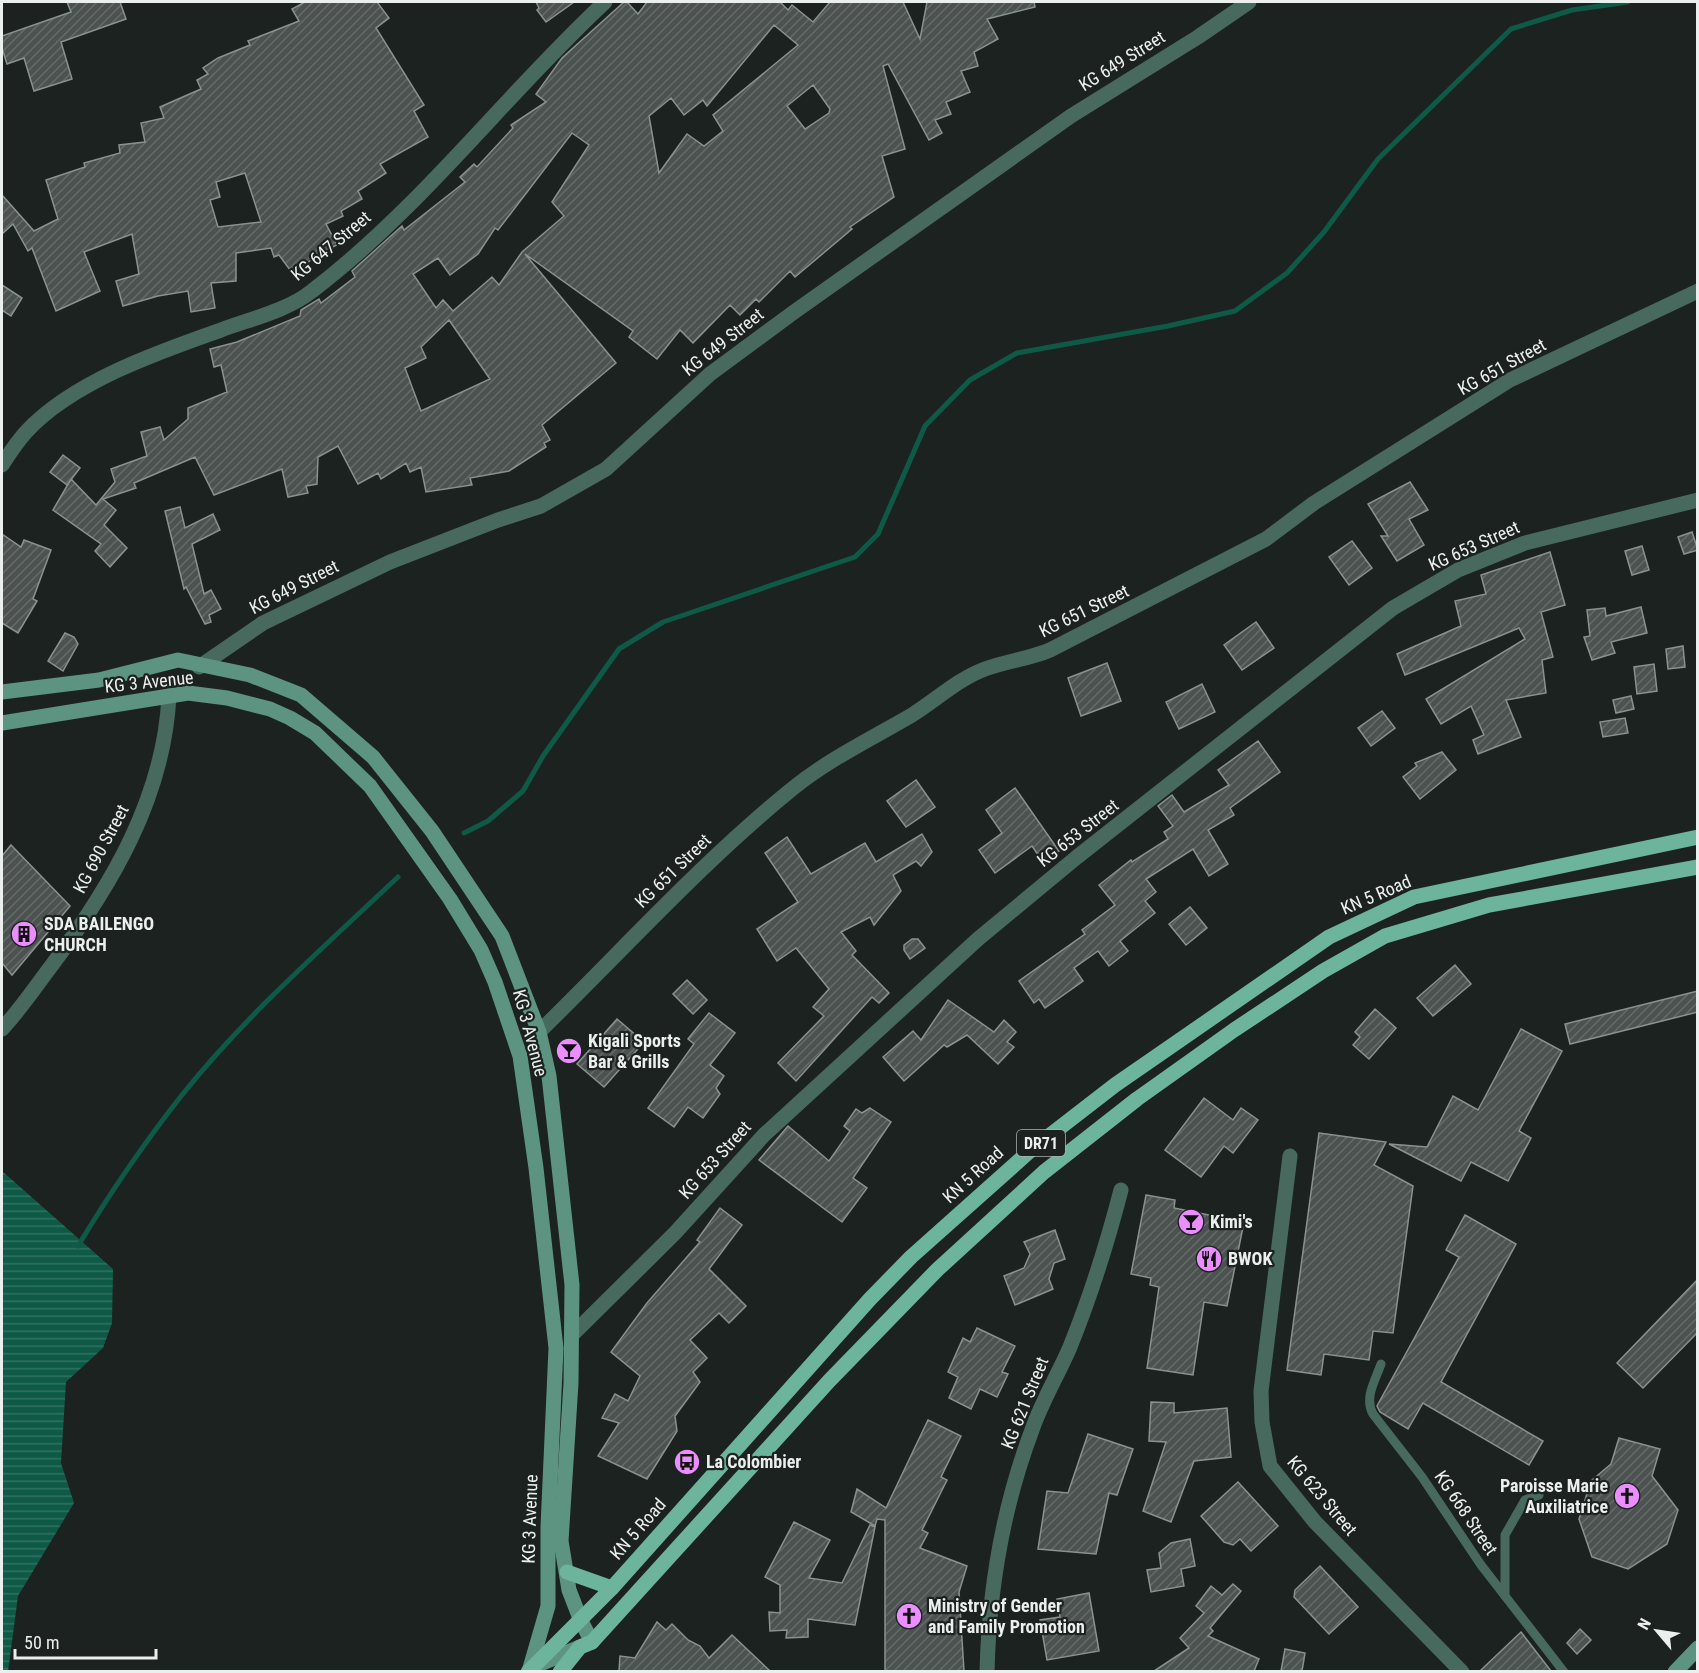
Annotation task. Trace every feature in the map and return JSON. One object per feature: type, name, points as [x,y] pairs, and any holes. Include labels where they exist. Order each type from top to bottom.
[{"type":"main road","name":"KG 3 Avenue","points":[[2,692],[99,680],[178,660],[250,675],[301,695],[373,757],[432,831],[502,936],[539,1032],[549,1076],[572,1285],[572,1335],[561,1541],[569,1590],[586,1644]]},
{"type":"main road","name":"KG 3 Avenue","points":[[2,723],[188,693],[227,698],[270,709],[315,733],[376,794],[450,899],[481,950],[495,982],[520,1056],[536,1168],[556,1348],[548,1527],[548,1606],[529,1670]]},
{"type":"main road","name":"KN 5 Road","points":[[529,1670],[612,1588],[816,1358],[911,1257],[1031,1150],[1115,1085],[1329,937],[1414,897],[1698,837]]},
{"type":"main road","name":"DR71","points":[[560,1671],[878,1329],[938,1270],[1044,1172],[1137,1099],[1234,1030],[1323,971],[1385,936],[1489,905],[1698,867]]},
{"type":"main road","points":[[567,1572],[612,1588]]},
{"type":"main road","points":[[529,1670],[586,1644]]},
{"type":"main road","points":[[1675,1671],[1698,1648]]},
{"type":"street","name":"KG 647 Street","points":[[2,465],[26,432],[52,409],[85,388],[115,372],[264,315],[310,293],[427,189],[573,32],[605,2]]},
{"type":"street","name":"KG 649 Street","points":[[199,666],[262,623],[390,562],[498,520],[541,506],[606,469],[711,374],[794,312],[1071,116],[1250,2]]},
{"type":"street","name":"KG 651 Street","points":[[539,1032],[737,837],[793,789],[867,738],[912,714],[964,679],[986,669],[1027,659],[1050,650],[1266,539],[1314,503],[1510,380],[1698,291]]},
{"type":"street","name":"KG 653 Street","points":[[572,1335],[675,1233],[764,1135],[978,939],[1069,864],[1393,608],[1458,570],[1525,543],[1698,500]]},
{"type":"street","name":"KG 690 Street","points":[[2,1029],[80,928],[119,863],[154,785],[167,729],[168,696]]},
{"type":"street","name":"KG 623 Street","points":[[1290,1156],[1262,1391],[1262,1422],[1270,1466],[1315,1522],[1462,1671]]},
{"type":"street","name":"KG 621 Street","points":[[987,1671],[990,1612],[1001,1534],[1031,1430],[1069,1348],[1101,1266],[1121,1190]]},
{"type":"lane","name":"KG 668 Street","points":[[1381,1364],[1370,1394],[1369,1406],[1373,1414],[1422,1477],[1481,1565],[1564,1671]]},
{"type":"lane","points":[[1505,1596],[1505,1535],[1525,1500],[1539,1495]]},
{"type":"shaded area","points":[[2,1171],[113,1269],[112,1323],[103,1348],[66,1382],[61,1463],[74,1503],[18,1596],[8,1672],[2,1671]]},
{"type":"building","points":[[67,2],[120,2],[126,19],[61,42],[72,79],[34,91],[24,58],[7,64],[2,48],[2,36],[71,12]]},
{"type":"building","points":[[305,2],[377,2],[389,18],[376,28],[424,105],[414,111],[428,137],[380,164],[386,173],[358,191],[362,199],[341,211],[343,216],[326,224],[337,245],[320,253],[293,274],[279,255],[274,257],[271,248],[236,253],[236,281],[211,283],[215,308],[191,312],[188,291],[158,296],[123,306],[116,281],[139,274],[132,234],[84,252],[100,291],[56,311],[32,248],[28,251],[13,224],[2,234],[2,195],[34,231],[58,219],[46,180],[85,167],[84,163],[120,153],[119,145],[145,142],[141,123],[164,118],[160,107],[201,89],[197,80],[208,74],[203,68],[218,58],[250,45],[248,41],[299,21],[292,9]],"holes":[[[245,173],[261,222],[218,227],[210,200],[220,197],[216,182]]]},
{"type":"building","points":[[536,2],[574,2],[546,22],[537,10],[539,8]]},
{"type":"building","points":[[624,2],[627,2],[638,14],[647,2],[780,2],[788,10],[792,5],[813,22],[830,2],[903,2],[920,39],[927,2],[1034,2],[1035,7],[987,19],[998,39],[974,52],[978,66],[961,71],[970,92],[946,102],[951,114],[935,120],[942,133],[929,140],[888,64],[883,66],[905,149],[882,156],[894,197],[850,227],[852,229],[795,277],[790,271],[759,302],[756,299],[740,315],[730,305],[693,343],[680,330],[657,359],[629,337],[633,331],[525,254],[616,363],[542,425],[550,440],[544,443],[546,447],[509,471],[470,478],[472,485],[426,492],[421,467],[410,472],[406,463],[381,479],[378,473],[358,484],[338,446],[318,457],[317,484],[306,486],[308,493],[288,497],[282,469],[214,495],[195,457],[134,483],[136,488],[103,499],[116,510],[104,525],[127,548],[110,567],[95,551],[101,544],[53,510],[71,479],[96,505],[115,482],[111,469],[147,456],[141,432],[160,427],[164,440],[188,419],[188,408],[227,392],[221,365],[214,367],[210,349],[237,342],[300,316],[301,310],[319,299],[321,303],[355,277],[352,271],[402,226],[404,230],[465,182],[460,177],[474,164],[477,167],[513,128],[511,125],[546,102],[536,94],[562,58]],"holes":[[[774,25],[798,45],[713,115],[723,131],[704,146],[687,134],[659,173],[649,116],[671,98],[684,115],[703,100],[707,106]],[[813,85],[830,109],[829,113],[805,129],[787,106]],[[572,133],[589,145],[552,202],[564,216],[522,252],[499,285],[492,277],[453,311],[443,300],[436,308],[413,274],[438,258],[450,275],[478,254],[495,228],[498,230]],[[449,320],[490,379],[421,411],[405,368],[426,358],[421,347]]]},
{"type":"building","points":[[2,285],[22,298],[11,316],[2,310]]},
{"type":"building","points":[[63,455],[80,468],[67,485],[50,472]]},
{"type":"building","points":[[1410,482],[1428,510],[1409,519],[1424,545],[1397,561],[1381,536],[1388,536],[1368,504]]},
{"type":"building","points":[[180,507],[185,528],[213,514],[220,530],[192,544],[204,594],[211,590],[221,609],[209,615],[211,622],[205,624],[186,587],[184,589],[165,511]]},
{"type":"building","points":[[1692,532],[1698,550],[1684,554],[1678,537]]},
{"type":"building","points":[[2,534],[21,547],[24,540],[51,550],[33,599],[37,601],[18,633],[2,623]]},
{"type":"building","points":[[1352,541],[1372,568],[1349,585],[1329,557]]},
{"type":"building","points":[[1642,546],[1649,570],[1632,575],[1625,551]]},
{"type":"building","points":[[1550,552],[1565,605],[1541,612],[1553,657],[1542,660],[1546,693],[1506,700],[1521,737],[1478,754],[1473,740],[1484,735],[1471,706],[1441,724],[1426,699],[1525,639],[1519,628],[1405,675],[1397,654],[1461,626],[1455,601],[1486,594],[1481,575]]},
{"type":"building","points":[[1641,607],[1647,633],[1611,642],[1615,653],[1592,660],[1584,637],[1590,636],[1587,610],[1605,608],[1606,616]]},
{"type":"building","points":[[1256,622],[1274,648],[1242,670],[1224,645]]},
{"type":"building","points":[[65,633],[74,637],[78,644],[63,671],[48,661]]},
{"type":"building","points":[[1683,646],[1685,667],[1668,669],[1666,649]]},
{"type":"building","points":[[1107,663],[1121,701],[1081,716],[1068,678]]},
{"type":"building","points":[[1654,664],[1657,691],[1637,694],[1634,667]]},
{"type":"building","points":[[1202,684],[1215,712],[1179,729],[1166,702]]},
{"type":"building","points":[[1631,696],[1634,709],[1616,713],[1613,700]]},
{"type":"building","points":[[1382,711],[1395,728],[1371,746],[1358,728]]},
{"type":"building","points":[[1625,718],[1628,733],[1603,737],[1600,722]]},
{"type":"building","points":[[1258,741],[1280,772],[1230,808],[1234,815],[1208,830],[1228,864],[1209,876],[1193,849],[1146,879],[1156,892],[1145,901],[1155,913],[1120,941],[1128,951],[1109,966],[1098,951],[1074,968],[1083,981],[1045,1008],[1039,999],[1034,1003],[1019,981],[1085,934],[1082,930],[1115,905],[1099,885],[1131,860],[1132,862],[1168,839],[1164,832],[1173,826],[1158,806],[1172,795],[1184,812],[1229,785],[1218,770]]},
{"type":"building","points":[[1442,752],[1456,770],[1420,799],[1403,777],[1417,766],[1415,763]]},
{"type":"building","points":[[916,780],[935,807],[906,827],[887,801]]},
{"type":"building","points":[[1015,788],[1059,851],[1043,862],[1032,846],[995,873],[979,850],[1002,833],[986,810]]},
{"type":"building","points":[[922,834],[932,852],[921,866],[916,861],[893,875],[901,891],[874,925],[870,917],[841,932],[856,951],[852,955],[889,993],[879,1003],[872,997],[796,1081],[778,1063],[824,1016],[813,1007],[829,989],[796,948],[777,961],[757,929],[798,902],[765,853],[787,837],[811,874],[865,843],[876,862]]},
{"type":"building","name":"SDA BAILENGO CHURCH","points":[[11,845],[70,906],[12,975],[2,963],[2,856]]},
{"type":"building","points":[[1190,907],[1207,928],[1186,945],[1169,924]]},
{"type":"building","points":[[912,939],[918,939],[925,948],[910,959],[904,950],[904,945]]},
{"type":"building","points":[[1455,965],[1471,984],[1433,1016],[1417,998]]},
{"type":"building","points":[[687,980],[707,1000],[693,1014],[673,994]]},
{"type":"building","points":[[1698,991],[1698,1012],[1570,1044],[1565,1024]]},
{"type":"building","points":[[948,1000],[994,1032],[1004,1020],[1016,1032],[1007,1042],[1014,1047],[998,1064],[967,1035],[947,1047],[944,1045],[904,1081],[883,1057],[913,1031],[921,1040]]},
{"type":"building","points":[[1375,1009],[1396,1028],[1369,1059],[1353,1045],[1360,1037],[1355,1032]]},
{"type":"building","points":[[709,1013],[735,1033],[710,1065],[724,1076],[716,1088],[720,1094],[703,1118],[688,1107],[674,1127],[648,1108],[694,1044],[688,1039]]},
{"type":"building","points":[[617,1019],[644,1042],[604,1087],[577,1064]]},
{"type":"building","points":[[1521,1029],[1562,1051],[1519,1131],[1531,1138],[1508,1181],[1471,1162],[1461,1181],[1389,1144],[1427,1147],[1453,1096],[1478,1110]]},
{"type":"building","points":[[1204,1098],[1233,1120],[1241,1108],[1258,1120],[1233,1153],[1224,1146],[1201,1177],[1165,1150]]},
{"type":"building","points":[[870,1108],[891,1122],[853,1178],[867,1188],[842,1222],[759,1160],[788,1126],[829,1161],[850,1131],[844,1126],[856,1109],[862,1113]]},
{"type":"building","points":[[1319,1133],[1386,1142],[1374,1165],[1413,1186],[1393,1333],[1373,1331],[1369,1360],[1324,1354],[1321,1375],[1287,1370]]},
{"type":"building","points":[[1146,1195],[1175,1200],[1174,1208],[1244,1222],[1227,1306],[1204,1302],[1193,1375],[1147,1368],[1159,1287],[1150,1285],[1151,1278],[1131,1274]]},
{"type":"building","points":[[720,1208],[742,1225],[709,1269],[746,1306],[729,1323],[719,1313],[690,1340],[707,1358],[693,1372],[700,1382],[675,1416],[677,1431],[647,1479],[598,1456],[619,1423],[602,1418],[615,1394],[628,1401],[640,1376],[611,1352],[647,1303],[700,1242],[697,1240]]},
{"type":"building","points":[[1465,1215],[1516,1244],[1441,1382],[1543,1441],[1529,1465],[1423,1403],[1408,1429],[1380,1412],[1377,1406],[1459,1257],[1446,1250]]},
{"type":"building","points":[[1055,1230],[1065,1259],[1054,1263],[1049,1279],[1053,1289],[1015,1305],[1004,1276],[1024,1268],[1030,1254],[1024,1242]]},
{"type":"building","points":[[1698,1279],[1698,1332],[1643,1388],[1617,1363]]},
{"type":"building","points":[[977,1328],[1015,1346],[1002,1372],[1008,1374],[997,1397],[980,1389],[971,1409],[949,1398],[958,1377],[948,1372],[963,1338],[970,1342]]},
{"type":"building","points":[[1151,1402],[1174,1403],[1174,1413],[1227,1408],[1231,1457],[1194,1461],[1171,1522],[1143,1511],[1166,1442],[1149,1441]]},
{"type":"building","points":[[928,1420],[961,1436],[941,1477],[947,1480],[922,1530],[928,1533],[920,1548],[967,1566],[959,1592],[964,1671],[885,1671],[885,1520],[877,1519],[875,1526],[851,1512],[857,1489],[886,1508]]},
{"type":"building","points":[[1088,1434],[1133,1449],[1117,1495],[1109,1493],[1096,1554],[1038,1549],[1047,1491],[1068,1493]]},
{"type":"building","name":"Paroisse Marie Auxiliatrice","points":[[1619,1438],[1660,1449],[1652,1476],[1678,1510],[1667,1544],[1628,1569],[1592,1557],[1579,1519],[1591,1481],[1611,1464]]},
{"type":"building","points":[[1238,1482],[1278,1526],[1251,1551],[1240,1539],[1233,1545],[1224,1542],[1201,1516]]},
{"type":"building","points":[[794,1522],[830,1540],[809,1578],[842,1583],[870,1525],[875,1527],[855,1625],[808,1619],[808,1637],[786,1638],[787,1630],[770,1631],[769,1612],[780,1613],[780,1585],[765,1577]]},
{"type":"building","points":[[1190,1539],[1195,1566],[1181,1569],[1184,1586],[1151,1592],[1147,1570],[1161,1568],[1159,1553],[1171,1543]]},
{"type":"building","points":[[1320,1566],[1358,1607],[1329,1634],[1294,1597],[1295,1590]]},
{"type":"building","points":[[1233,1584],[1241,1591],[1210,1628],[1213,1631],[1208,1636],[1259,1659],[1254,1671],[1154,1671],[1189,1648],[1180,1638],[1204,1613],[1196,1606],[1211,1586],[1222,1595]]},
{"type":"building","points":[[1089,1593],[1099,1651],[1047,1660],[1040,1620],[1060,1617],[1057,1599]]},
{"type":"building","points":[[657,1622],[666,1630],[672,1624],[688,1640],[700,1646],[709,1658],[732,1635],[770,1671],[619,1671],[620,1656],[635,1658]]},
{"type":"building","points":[[1580,1629],[1591,1640],[1577,1654],[1567,1643]]},
{"type":"building","points":[[1521,1632],[1551,1671],[1480,1671]]},
{"type":"building","points":[[1285,1649],[1305,1653],[1302,1671],[1281,1671]]},
{"type":"waterway","points":[[464,833],[488,821],[523,791],[543,756],[619,649],[663,622],[855,557],[878,534],[925,426],[970,380],[1017,353],[1168,326],[1235,311],[1287,273],[1324,232],[1378,159],[1511,29],[1572,10],[1628,2]]},
{"type":"waterway","points":[[78,1246],[141,1150],[182,1095],[232,1037],[286,982],[398,877]]},
{"type":"place","name":"SDA BAILENGO CHURCH","points":[[24,934]]},
{"type":"place","name":"Kigali Sports Bar & Grills","points":[[569,1051]]},
{"type":"place","name":"Kimi's","points":[[1191,1222]]},
{"type":"place","name":"BWOK","points":[[1209,1259]]},
{"type":"place","name":"La Colombier","points":[[687,1462]]},
{"type":"place","name":"Paroisse Marie Auxiliatrice","points":[[1627,1496]]},
{"type":"place","name":"Ministry of Gender and Family Promotion","points":[[909,1616]]}]
